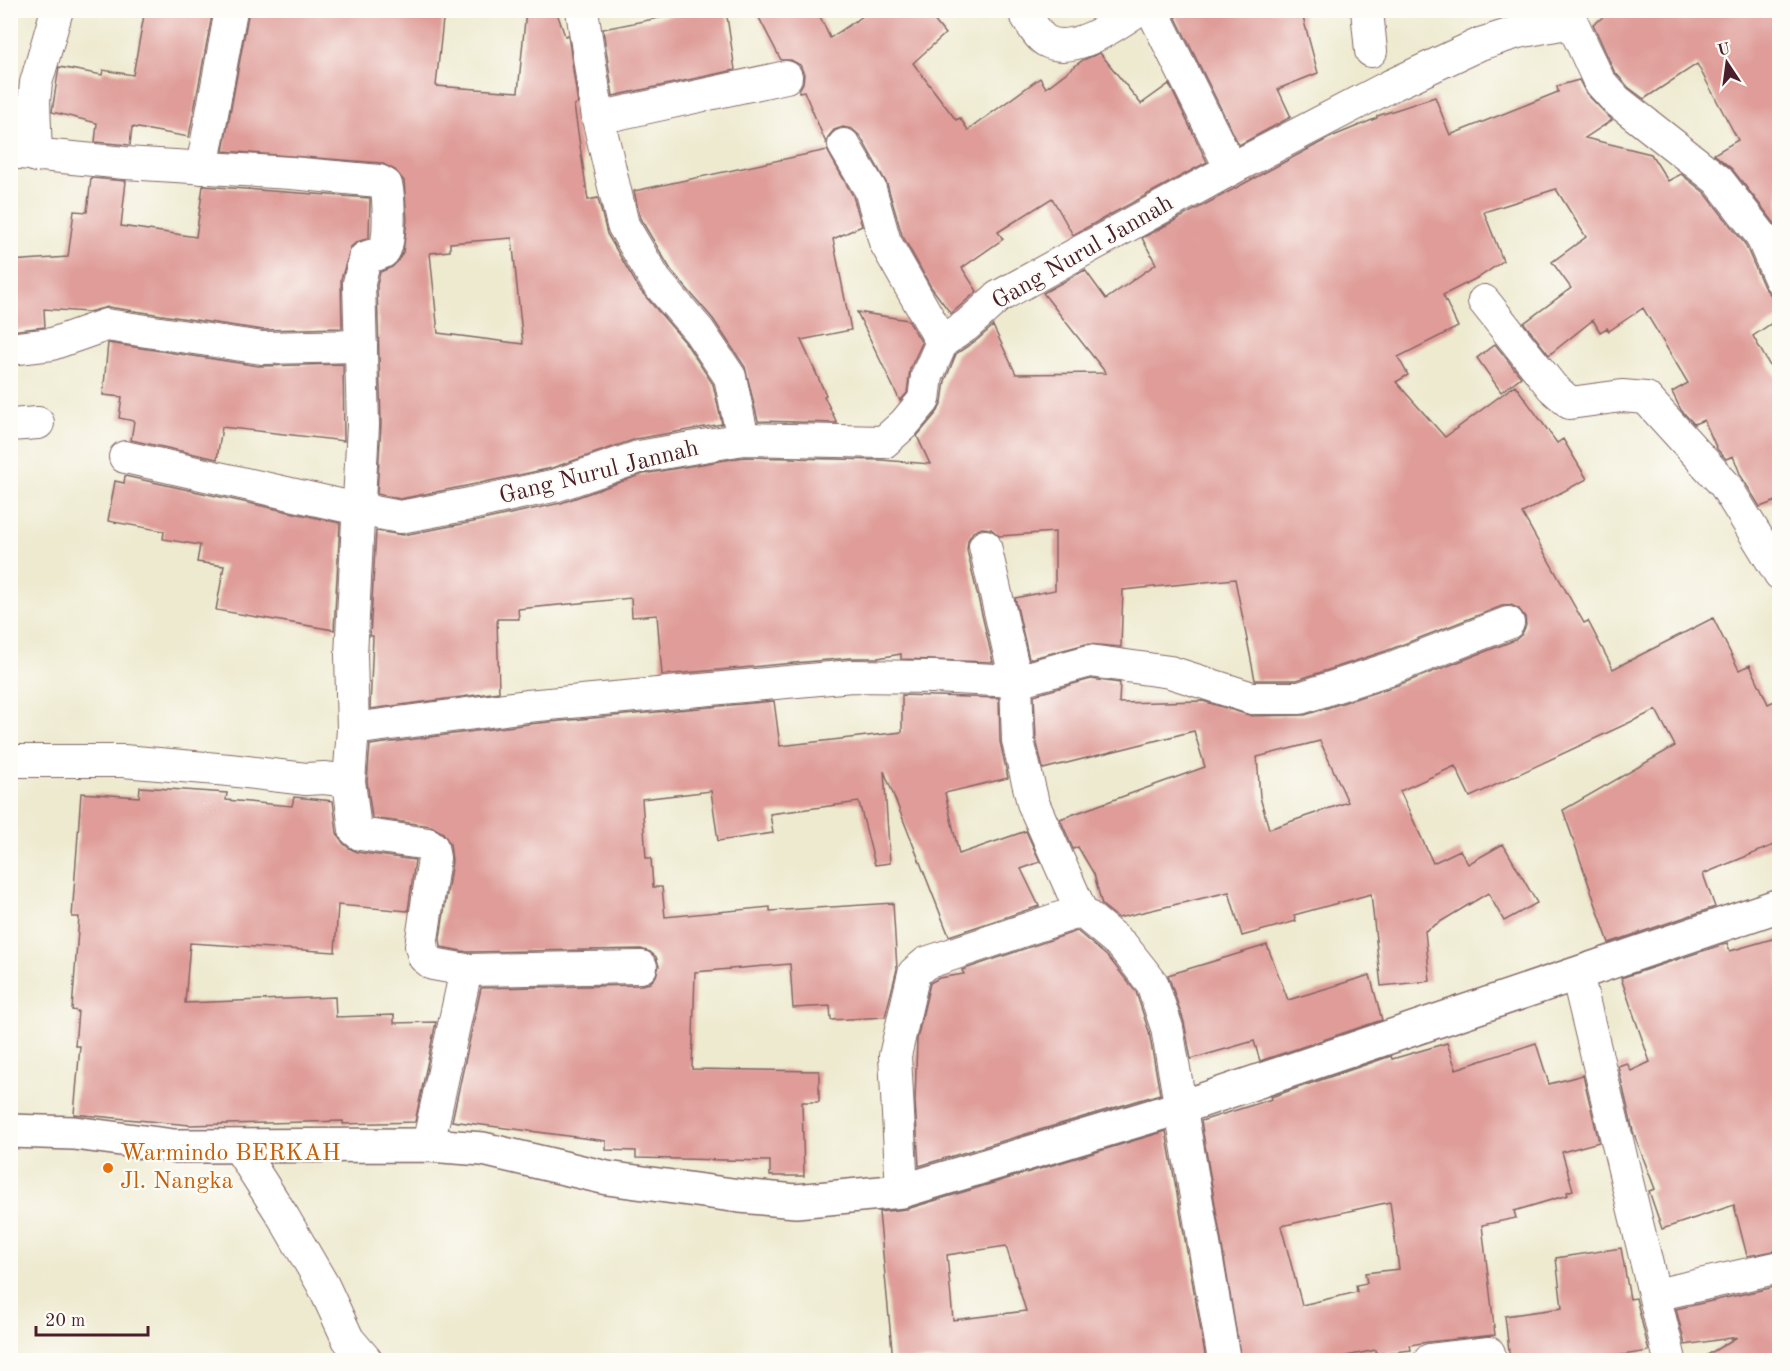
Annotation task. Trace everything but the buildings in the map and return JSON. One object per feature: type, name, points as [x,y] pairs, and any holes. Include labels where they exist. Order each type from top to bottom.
[{"type":"street","points":[[57,10],[36,83],[23,154],[291,173],[379,181],[386,185],[389,222],[386,249],[383,253],[365,258],[359,283],[363,425],[351,655],[353,729],[349,781],[353,823],[360,834],[428,844],[432,847],[434,858],[421,946],[427,961],[466,970],[641,967]]},
{"type":"street","points":[[202,168],[231,10]]},
{"type":"street","points":[[582,10],[598,118],[623,225],[656,281],[699,331],[730,377],[743,439]]},
{"type":"street","points":[[1023,10],[1045,40],[1057,44],[1075,43],[1096,37],[1138,10]]},
{"type":"street","points":[[1152,10],[1231,170]]},
{"type":"street","points":[[1367,10],[1371,51]]},
{"type":"street","name":"Gang Nurul Jannah","points":[[125,458],[400,517],[557,485],[639,457],[743,439],[884,442],[904,424],[924,400],[927,376],[942,342],[967,325],[998,297],[1390,86],[1480,44],[1573,16],[1585,53],[1599,81],[1616,100],[1718,180],[1761,235],[1779,279]]},
{"type":"street","points":[[598,118],[786,77]]},
{"type":"street","points":[[844,145],[870,189],[885,242],[942,342]]},
{"type":"street","points":[[1484,301],[1552,387],[1570,403],[1622,396],[1646,398],[1725,485],[1779,574]]},
{"type":"street","points":[[10,349],[52,344],[106,325],[262,348],[362,346]]},
{"type":"street","points":[[985,546],[1016,681],[1018,741],[1033,803],[1081,911],[1122,945],[1152,983],[1167,1028],[1224,1360]]},
{"type":"street","points":[[353,729],[527,706],[852,676],[1016,681],[1090,661],[1170,672],[1252,698],[1300,698],[1392,668],[1508,623]]},
{"type":"street","points":[[10,761],[123,761],[349,781]]},
{"type":"street","points":[[10,1131],[74,1133],[174,1146],[428,1145],[483,1149],[607,1178],[740,1196],[796,1201],[902,1191],[1182,1107],[1779,905]]},
{"type":"street","points":[[902,1191],[895,1056],[914,973],[926,963],[1081,911]]},
{"type":"street","points":[[428,1145],[466,970]]},
{"type":"street","points":[[1577,974],[1670,1360]]},
{"type":"street","points":[[238,1146],[323,1285],[348,1339],[366,1360]]},
{"type":"street","points":[[1655,1295],[1779,1267]]},
{"type":"street","points":[[1430,1360],[1489,1353]]},
{"type":"place","name":"Warmindo BERKAH Jl. Nangka","points":[[108,1168]]}]
